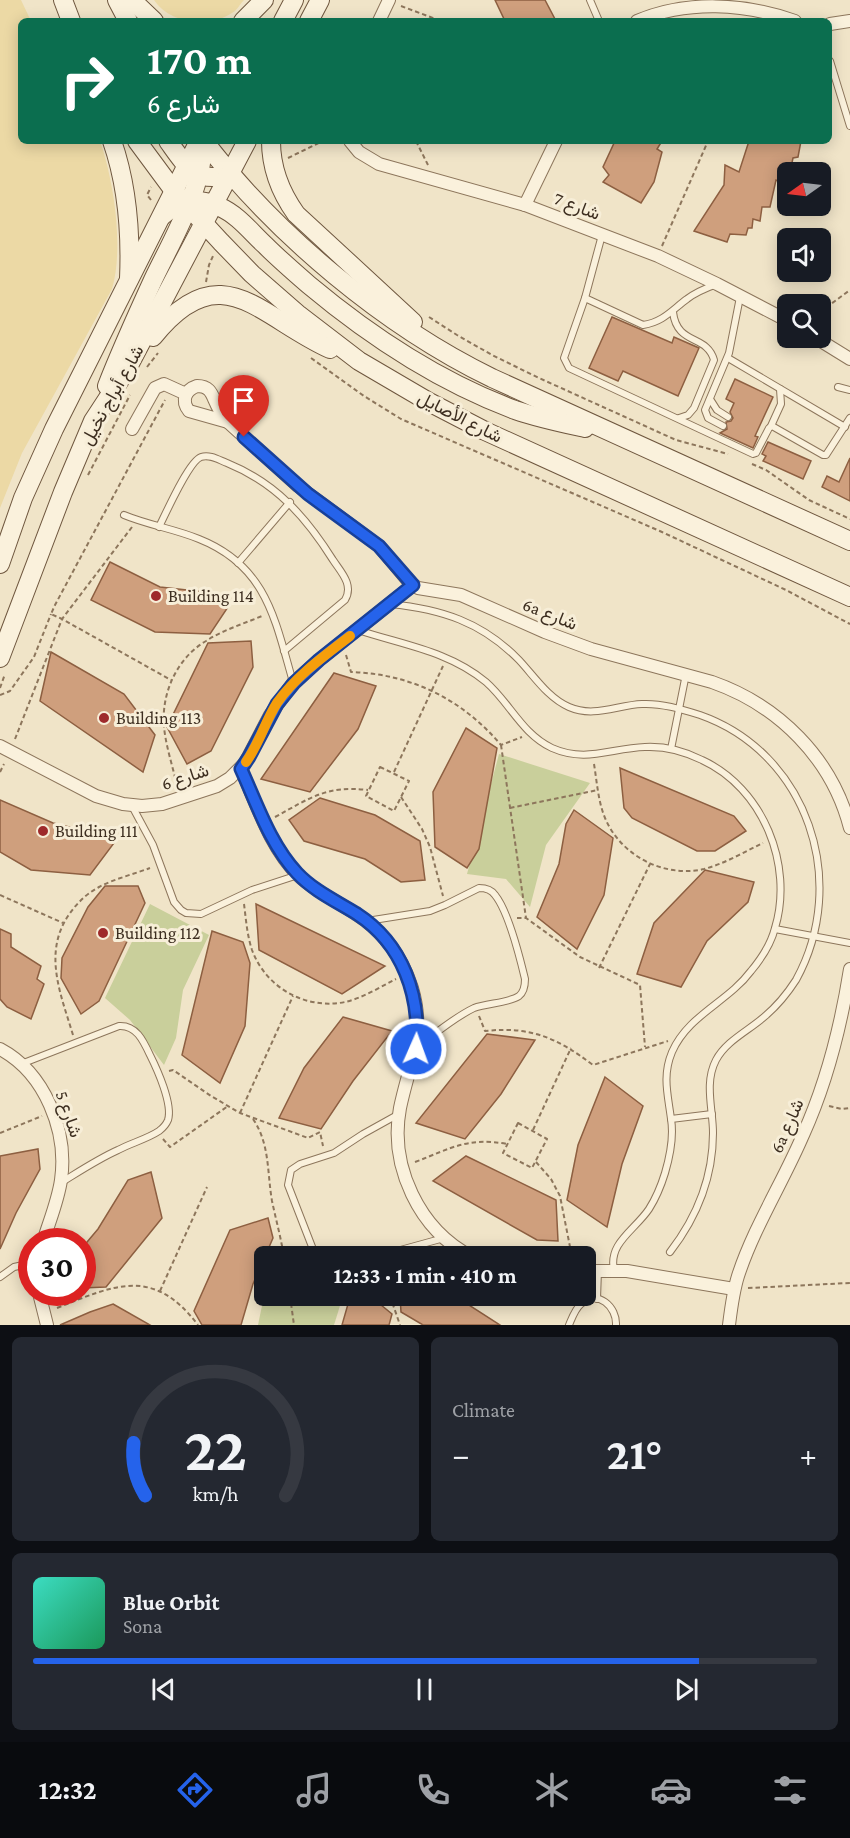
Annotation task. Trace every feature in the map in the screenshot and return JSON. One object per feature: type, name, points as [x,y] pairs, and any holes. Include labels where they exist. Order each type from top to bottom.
[{"type":"main road","points":[[63,0],[70,18]]},
{"type":"main road","points":[[117,0],[126,18]]},
{"type":"main road","points":[[132,0],[151,18]]},
{"type":"main road","points":[[246,18],[264,0]]},
{"type":"main road","points":[[265,18],[274,0]]},
{"type":"main road","points":[[285,18],[294,0]]},
{"type":"main road","points":[[311,18],[320,0]]},
{"type":"main road","points":[[113,144],[122,176],[127,209],[128,283]]},
{"type":"main road","points":[[140,144],[191,200],[234,216],[272,253],[339,309],[391,346],[480,396],[553,421],[625,437]]},
{"type":"main road","points":[[171,144],[196,173],[217,177],[230,174]]},
{"type":"main road","points":[[93,421],[124,343],[191,200],[196,173],[208,144]]},
{"type":"main road","points":[[208,144],[246,192],[365,300],[447,354],[492,378],[850,541]]},
{"type":"main road","name":"شارع أبراج نخيل","points":[[0,564],[13,525],[42,455],[162,216],[230,174],[245,144]]},
{"type":"main road","points":[[271,144],[278,181],[286,200],[296,214],[447,354]]},
{"type":"main road","name":"شارع أبراج نخيل","points":[[4,662],[63,492],[93,421],[127,369],[204,222],[191,200],[196,173]]},
{"type":"main road","name":"شارع الأصايل","points":[[204,222],[252,274],[299,315],[359,362],[485,431],[850,597]]},
{"type":"main road","points":[[127,369],[177,310],[192,301],[208,296],[225,295],[242,298],[258,305],[308,338],[359,362]]},
{"type":"street","points":[[380,18],[389,1]]},
{"type":"street","points":[[644,18],[666,8],[717,1],[785,18]]},
{"type":"street","points":[[832,24],[850,21]]},
{"type":"street","name":"شارع 7","points":[[352,144],[359,152],[379,164],[525,205],[658,256],[777,315]]},
{"type":"street","points":[[525,205],[555,144]]},
{"type":"street","points":[[831,347],[850,359]]},
{"type":"street","points":[[132,429],[155,388],[164,384],[186,394]]},
{"type":"street","points":[[228,422],[189,411],[185,403],[186,394],[192,387],[206,387],[213,393],[220,411],[228,422],[298,486],[379,546],[413,585]]},
{"type":"street","name":"شارع 6","points":[[2,747],[96,796],[132,806],[162,804],[217,786],[241,769],[277,704],[294,683],[413,585]]},
{"type":"street","name":"6a شارع","points":[[413,585],[423,590],[461,595],[544,632],[591,649],[686,674],[734,690],[756,702],[796,733],[827,773],[839,795],[850,828]]},
{"type":"street","points":[[241,769],[283,857],[299,875],[320,892],[367,921],[390,945],[407,974],[416,1003],[417,1034],[416,1049],[399,1114],[399,1141],[403,1167],[419,1208],[445,1238],[456,1246]]},
{"type":"street","name":"6a شارع","points":[[729,1325],[734,1289],[747,1253],[797,1149],[816,1103],[835,1041],[850,969]]},
{"type":"street","name":"شارع 5","points":[[0,1049],[21,1064],[39,1086],[52,1112],[61,1139],[63,1168],[61,1182],[46,1228]]},
{"type":"street","points":[[598,1270],[614,1270],[734,1289]]},
{"type":"lane","points":[[590,0],[598,18]]},
{"type":"lane","points":[[832,68],[850,126]]},
{"type":"lane","points":[[602,235],[585,298],[564,358],[567,366],[752,454],[756,453],[781,404],[780,388]]},
{"type":"lane","points":[[585,298],[643,325],[658,321],[693,295],[717,284]]},
{"type":"lane","points":[[723,426],[705,415],[728,358],[740,296]]},
{"type":"lane","points":[[673,312],[676,327],[681,333],[707,347],[714,360],[694,408],[688,415],[678,418]]},
{"type":"lane","points":[[728,358],[845,427]]},
{"type":"lane","points":[[838,387],[850,390]]},
{"type":"lane","points":[[710,399],[717,410],[728,417]]},
{"type":"lane","points":[[771,426],[825,455],[829,453],[850,418]]},
{"type":"lane","points":[[758,430],[766,433]]},
{"type":"lane","points":[[754,440],[761,443]]},
{"type":"lane","points":[[159,527],[193,463],[206,456],[250,473],[290,502],[322,541],[347,581],[349,591],[342,604],[284,651]]},
{"type":"lane","points":[[238,563],[290,502]]},
{"type":"lane","points":[[124,515],[198,538],[213,545],[238,563],[258,585],[272,612],[294,683]]},
{"type":"lane","points":[[390,604],[441,611],[474,626],[504,646],[557,700],[575,710],[596,712],[641,704],[667,706],[722,725],[741,736],[776,766],[802,804],[814,836],[822,869],[823,892],[814,936],[803,966],[786,993],[764,1017],[722,1051],[715,1062],[710,1075],[709,1088],[712,1151],[705,1188],[691,1221],[670,1252]]},
{"type":"lane","points":[[358,630],[447,658],[476,675],[494,690],[530,733],[559,750],[579,755],[592,755],[631,748],[671,749],[704,760],[733,781],[756,808],[772,839],[780,875],[781,893],[775,929],[761,957],[742,983],[731,994],[696,1019],[680,1038],[668,1064],[666,1078],[672,1138],[665,1175],[649,1209],[615,1248],[612,1262],[614,1270]]},
{"type":"lane","points":[[671,749],[686,674]]},
{"type":"lane","points":[[132,806],[153,845],[174,902],[186,913],[201,914],[242,894],[299,875]]},
{"type":"lane","points":[[367,921],[422,913],[445,905],[478,888],[484,888],[495,894],[506,918],[520,958],[525,979],[524,990],[517,997],[476,1008],[460,1016],[416,1049]]},
{"type":"lane","points":[[775,929],[850,943]]},
{"type":"lane","points":[[21,1064],[118,1026],[130,1027],[139,1035],[158,1072],[169,1112],[166,1124],[157,1132],[119,1149],[61,1182]]},
{"type":"lane","points":[[312,1246],[288,1185],[291,1170],[326,1157],[399,1114]]},
{"type":"lane","points":[[671,1119],[712,1114]]},
{"type":"lane","points":[[416,1246],[445,1238]]},
{"type":"lane","points":[[0,1277],[18,1266]]},
{"type":"lane","points":[[597,1299],[598,1270]]},
{"type":"lane","points":[[569,1325],[580,1305],[585,1301],[597,1299],[604,1301],[614,1311],[616,1325]]},
{"type":"path","points":[[389,1],[433,18]]},
{"type":"path","points":[[273,163],[316,144]]},
{"type":"path","points":[[418,144],[435,179]]},
{"type":"path","points":[[658,256],[707,144]]},
{"type":"path","points":[[208,296],[206,285],[209,265]]},
{"type":"path","points":[[831,304],[850,290]]},
{"type":"path","points":[[424,314],[456,335],[539,378],[676,440],[728,454]]},
{"type":"path","points":[[146,370],[159,352]]},
{"type":"path","points":[[0,695],[10,692],[34,657],[51,614],[171,387]]},
{"type":"path","points":[[86,480],[134,388]]},
{"type":"path","points":[[747,462],[766,470],[809,500],[850,519]]},
{"type":"path","points":[[2,747],[62,620],[137,520]]},
{"type":"path","points":[[181,799],[164,728],[163,712],[171,680],[185,658],[205,641],[272,612]]},
{"type":"path","points":[[51,614],[171,680]]},
{"type":"path","points":[[342,642],[351,672],[384,675],[432,690],[474,717],[501,746],[526,918]]},
{"type":"path","points":[[393,773],[447,658]]},
{"type":"path","points":[[0,688],[4,662]]},
{"type":"path","points":[[501,746],[530,733]]},
{"type":"path","points":[[592,755],[606,820],[614,834],[636,856],[650,864],[685,871],[703,869],[772,839]]},
{"type":"path","points":[[380,767],[393,773],[409,781],[394,811],[366,796],[380,767]]},
{"type":"path","points":[[265,823],[313,796],[330,790],[348,788],[369,790]]},
{"type":"path","points":[[510,808],[598,790]]},
{"type":"path","points":[[400,797],[422,830],[430,847],[445,905]]},
{"type":"path","points":[[75,1044],[55,970],[55,954],[63,923],[79,903],[99,887],[160,864]]},
{"type":"path","points":[[599,968],[650,864]]},
{"type":"path","points":[[242,894],[249,938],[258,961],[273,981],[293,996],[320,1004],[347,1002],[407,974]]},
{"type":"path","points":[[0,895],[63,923]]},
{"type":"path","points":[[506,918],[526,918],[561,945],[599,968],[640,985],[645,1047]]},
{"type":"path","points":[[240,1113],[293,996]]},
{"type":"path","points":[[476,1008],[485,1031],[517,1030],[548,1037],[571,1048],[593,1065],[680,1038]]},
{"type":"path","points":[[532,1131],[571,1048]]},
{"type":"path","points":[[158,1072],[173,1070],[228,1106],[253,1119],[308,1138],[320,1132],[326,1157]]},
{"type":"path","points":[[816,1103],[842,1109],[850,1108]]},
{"type":"path","points":[[157,1132],[170,1147],[228,1106]]},
{"type":"path","points":[[0,1133],[52,1112]]},
{"type":"path","points":[[253,1119],[266,1143],[272,1199],[282,1246]]},
{"type":"path","points":[[518,1123],[532,1131],[547,1138],[532,1168],[503,1153],[518,1123]]},
{"type":"path","points":[[403,1167],[473,1141],[507,1144]]},
{"type":"path","points":[[536,1162],[551,1179],[560,1196],[570,1246]]},
{"type":"path","points":[[160,1292],[207,1187]]},
{"type":"path","points":[[734,1289],[850,1283]]},
{"type":"path","points":[[45,1319],[108,1288],[121,1286],[141,1287],[160,1292],[183,1308],[198,1325]]},
{"type":"path","points":[[291,1306],[294,1325]]},
{"type":"path","points":[[393,1306],[400,1325]]},
{"type":"green space","points":[[499,754],[590,783],[546,845],[530,907],[506,879],[467,874]]},
{"type":"green space","points":[[150,904],[209,935],[183,990],[176,1038],[164,1065],[130,1020],[105,998]]},
{"type":"green space","points":[[262,1306],[340,1306],[334,1325],[258,1325]]},
{"type":"sand","points":[[0,0],[21,0],[30,18],[18,18],[18,144],[101,144],[116,215],[117,254],[112,289],[22,453],[0,508]]},
{"type":"sand","points":[[154,0],[244,0],[235,11],[222,18],[178,18],[161,8]]},
{"type":"building","points":[[495,0],[545,0],[554,18],[504,18]]},
{"type":"building","points":[[614,144],[660,144],[657,149],[662,152],[654,182],[641,203],[603,182],[609,175],[603,167]]},
{"type":"building","points":[[748,144],[800,144],[798,157],[793,158],[792,162],[777,162],[777,180],[770,207],[762,207],[760,221],[753,219],[752,228],[748,228],[746,235],[730,234],[727,242],[694,231],[724,185],[725,165],[739,172]]},
{"type":"building","points":[[612,317],[672,343],[674,337],[699,348],[678,396],[623,371],[618,381],[589,368]]},
{"type":"building","points":[[735,379],[773,397],[755,436],[758,437],[753,448],[720,433],[727,429],[726,422],[733,418],[730,412],[734,403],[726,399]]},
{"type":"building","points":[[768,442],[811,461],[803,479],[763,461],[766,456],[762,454]]},
{"type":"building","points":[[850,458],[850,501],[822,487],[827,476],[839,482]]},
{"type":"building","name":"Building 114","points":[[110,562],[160,587],[214,593],[230,604],[210,634],[155,632],[91,600]]},
{"type":"building","points":[[251,641],[253,667],[211,751],[187,764],[167,727],[208,643]]},
{"type":"building","name":"Building 113","points":[[51,652],[124,694],[155,735],[143,772],[40,701]]},
{"type":"building","points":[[334,673],[376,686],[358,729],[310,792],[261,779]]},
{"type":"building","points":[[466,728],[497,748],[479,849],[467,868],[435,847],[433,792]]},
{"type":"building","points":[[620,768],[734,816],[746,831],[715,851],[697,851],[632,818],[624,808]]},
{"type":"building","points":[[320,798],[375,815],[420,841],[425,880],[401,882],[365,859],[304,841],[289,820]]},
{"type":"building","name":"Building 111","points":[[0,800],[53,823],[117,839],[90,875],[31,870],[0,852]]},
{"type":"building","points":[[574,810],[613,838],[604,895],[577,949],[537,917],[559,864],[566,824]]},
{"type":"building","points":[[705,870],[754,882],[748,902],[707,941],[681,987],[637,974],[654,923]]},
{"type":"building","name":"Building 112","points":[[105,886],[138,886],[145,903],[99,1001],[81,1014],[61,978],[62,958],[88,907]]},
{"type":"building","points":[[256,904],[385,966],[342,994],[259,950]]},
{"type":"building","points":[[0,929],[11,934],[11,947],[41,966],[37,979],[44,984],[31,1019],[7,1007],[0,999]]},
{"type":"building","points":[[212,931],[243,942],[250,963],[245,1026],[220,1083],[182,1055]]},
{"type":"building","points":[[343,1017],[392,1031],[353,1081],[321,1129],[279,1118],[304,1068]]},
{"type":"building","points":[[487,1034],[535,1040],[501,1094],[465,1139],[416,1123]]},
{"type":"building","points":[[605,1077],[643,1106],[622,1164],[607,1227],[567,1200],[578,1145]]},
{"type":"building","points":[[38,1149],[40,1169],[0,1249],[0,1156]]},
{"type":"building","points":[[466,1156],[556,1200],[558,1241],[537,1240],[433,1181]]},
{"type":"building","points":[[151,1172],[162,1218],[106,1287],[96,1287],[96,1231],[128,1180]]},
{"type":"building","points":[[268,1218],[273,1238],[270,1246],[254,1246],[254,1282],[241,1325],[202,1325],[194,1311],[230,1230]]},
{"type":"building","points":[[113,1304],[150,1325],[60,1325],[90,1312]]},
{"type":"building","points":[[347,1306],[382,1306],[392,1314],[389,1325],[342,1325]]},
{"type":"building","points":[[401,1306],[471,1306],[500,1325],[423,1325],[401,1312]]},
{"type":"slow traffic","points":[[246,762],[270,715],[285,693],[306,671],[350,636]]},
{"type":"place","name":"Building 114","points":[[156,596]]},
{"type":"place","name":"Building 113","points":[[104,718]]},
{"type":"place","name":"Building 111","points":[[43,831]]},
{"type":"place","name":"Building 112","points":[[103,933]]},
{"type":"route","points":[[244,437],[308,494],[387,553],[413,585],[319,660],[294,683],[270,715],[241,769],[283,857],[309,884],[367,921],[390,945],[399,959],[407,974],[416,1003],[416,1049]]}]
